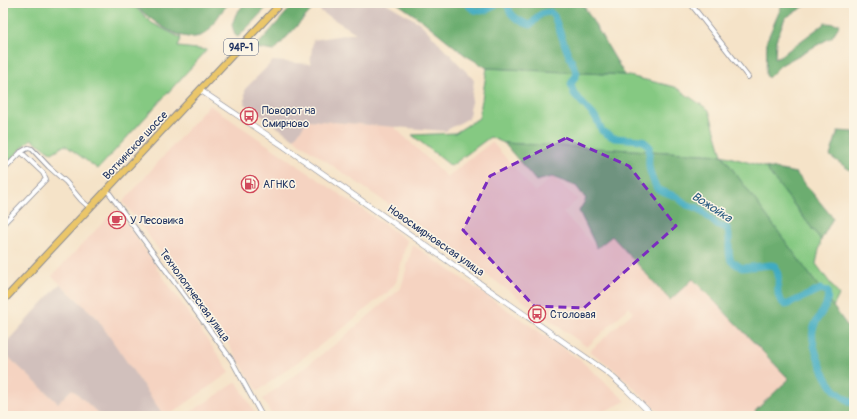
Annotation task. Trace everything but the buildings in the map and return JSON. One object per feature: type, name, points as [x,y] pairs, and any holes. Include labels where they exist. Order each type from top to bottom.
[{"type":"main road","name":"Воткинское шоссе","points":[[3,301],[282,3]]},
{"type":"street","points":[[690,3],[748,77]]},
{"type":"street","name":"Новосмирновская улица","points":[[200,90],[278,142],[608,373],[653,416]]},
{"type":"street","points":[[3,171],[21,152],[28,148],[32,149],[90,208]]},
{"type":"street","points":[[3,224],[46,179],[43,173],[21,152]]},
{"type":"street","name":"Технологическая улица","points":[[107,190],[231,359],[262,416]]},
{"type":"highlighted area","points":[[566,138],[629,166],[676,226],[584,308],[534,306],[463,230],[490,176]]},
{"type":"shaded area","points":[[326,3],[386,3],[420,23],[474,80],[469,118],[445,131],[308,120],[294,139],[245,104],[245,89],[273,61],[310,64],[313,40],[356,33],[320,11]]},
{"type":"shaded area","points":[[209,105],[407,240],[396,282],[388,292],[341,330],[258,391],[220,331],[123,202]]},
{"type":"shaded area","points":[[308,120],[394,127],[447,177],[492,142],[535,192],[552,177],[578,199],[563,213],[597,248],[612,236],[670,299],[693,279],[789,379],[755,411],[758,416],[663,416],[616,371],[590,351],[633,312],[629,307],[587,347],[404,215],[294,139]]},
{"type":"shaded area","points":[[116,209],[157,267],[156,271],[158,270],[230,372],[168,416],[164,416],[96,317],[52,276]]},
{"type":"shaded area","points":[[413,245],[580,360],[626,401],[594,416],[272,416],[263,399],[338,342],[401,288]]},
{"type":"shaded area","points":[[60,284],[96,317],[164,416],[101,416],[72,389],[58,403],[3,352],[3,346]]},
{"type":"shaded area","points":[[3,352],[58,403],[72,389],[101,416],[5,416],[3,414]]},
{"type":"shaded area","points":[[237,382],[257,416],[185,416],[186,415]]},
{"type":"green space","points":[[3,3],[131,3],[152,23],[181,38],[178,47],[207,50],[98,169],[65,145],[52,153],[31,139],[3,168]]},
{"type":"green space","points":[[132,3],[230,3],[222,11],[207,32],[198,36],[188,37],[167,30]]},
{"type":"green space","points":[[245,3],[271,3],[238,37],[235,35],[232,25],[236,14]]},
{"type":"green space","points":[[295,3],[318,3],[274,51],[255,48]]},
{"type":"green space","points":[[397,3],[582,3],[625,75],[487,68],[465,55],[423,21]]},
{"type":"green space","points":[[783,3],[810,3],[785,18],[776,40],[775,59],[825,23],[840,24],[832,37],[781,65],[768,78],[766,75],[767,40]]},
{"type":"green space","points":[[487,68],[625,75],[675,87],[709,110],[722,155],[504,143],[490,137],[451,166],[412,135],[455,133],[479,118]]},
{"type":"green space","points":[[838,131],[854,132],[854,173],[830,156]]},
{"type":"green space","points":[[504,143],[722,155],[854,335],[854,416],[758,416],[755,411],[789,379],[693,279],[670,300],[612,236],[597,248],[579,211],[586,199],[576,186],[552,177],[536,181]]},
{"type":"green space","points":[[722,155],[765,167],[821,240],[816,264],[839,295],[833,307]]},
{"type":"green space","points":[[765,167],[796,173],[833,218],[821,240]]},
{"type":"waterway","name":"Вожойка","points":[[467,3],[474,10],[478,11],[486,10],[498,3]]},
{"type":"waterway","name":"Вожойка","points":[[506,3],[510,12],[514,16],[522,22],[530,25],[543,13],[550,12],[554,16],[577,73],[571,84],[574,94],[596,118],[602,131],[614,138],[642,140],[649,146],[649,164],[652,178],[657,189],[677,197],[687,205],[698,208],[717,225],[727,228],[731,261],[742,268],[771,265],[775,266],[778,277],[779,297],[786,305],[821,289],[827,291],[827,302],[813,330],[814,344],[819,361],[830,384],[838,393],[854,404]]},
{"type":"place","name":"Поворот на Смирново","points":[[249,116]]},
{"type":"place","name":"АГНКС","points":[[250,184]]},
{"type":"place","name":"У Лесовика","points":[[117,220]]},
{"type":"place","name":"Столовая","points":[[537,314]]}]
